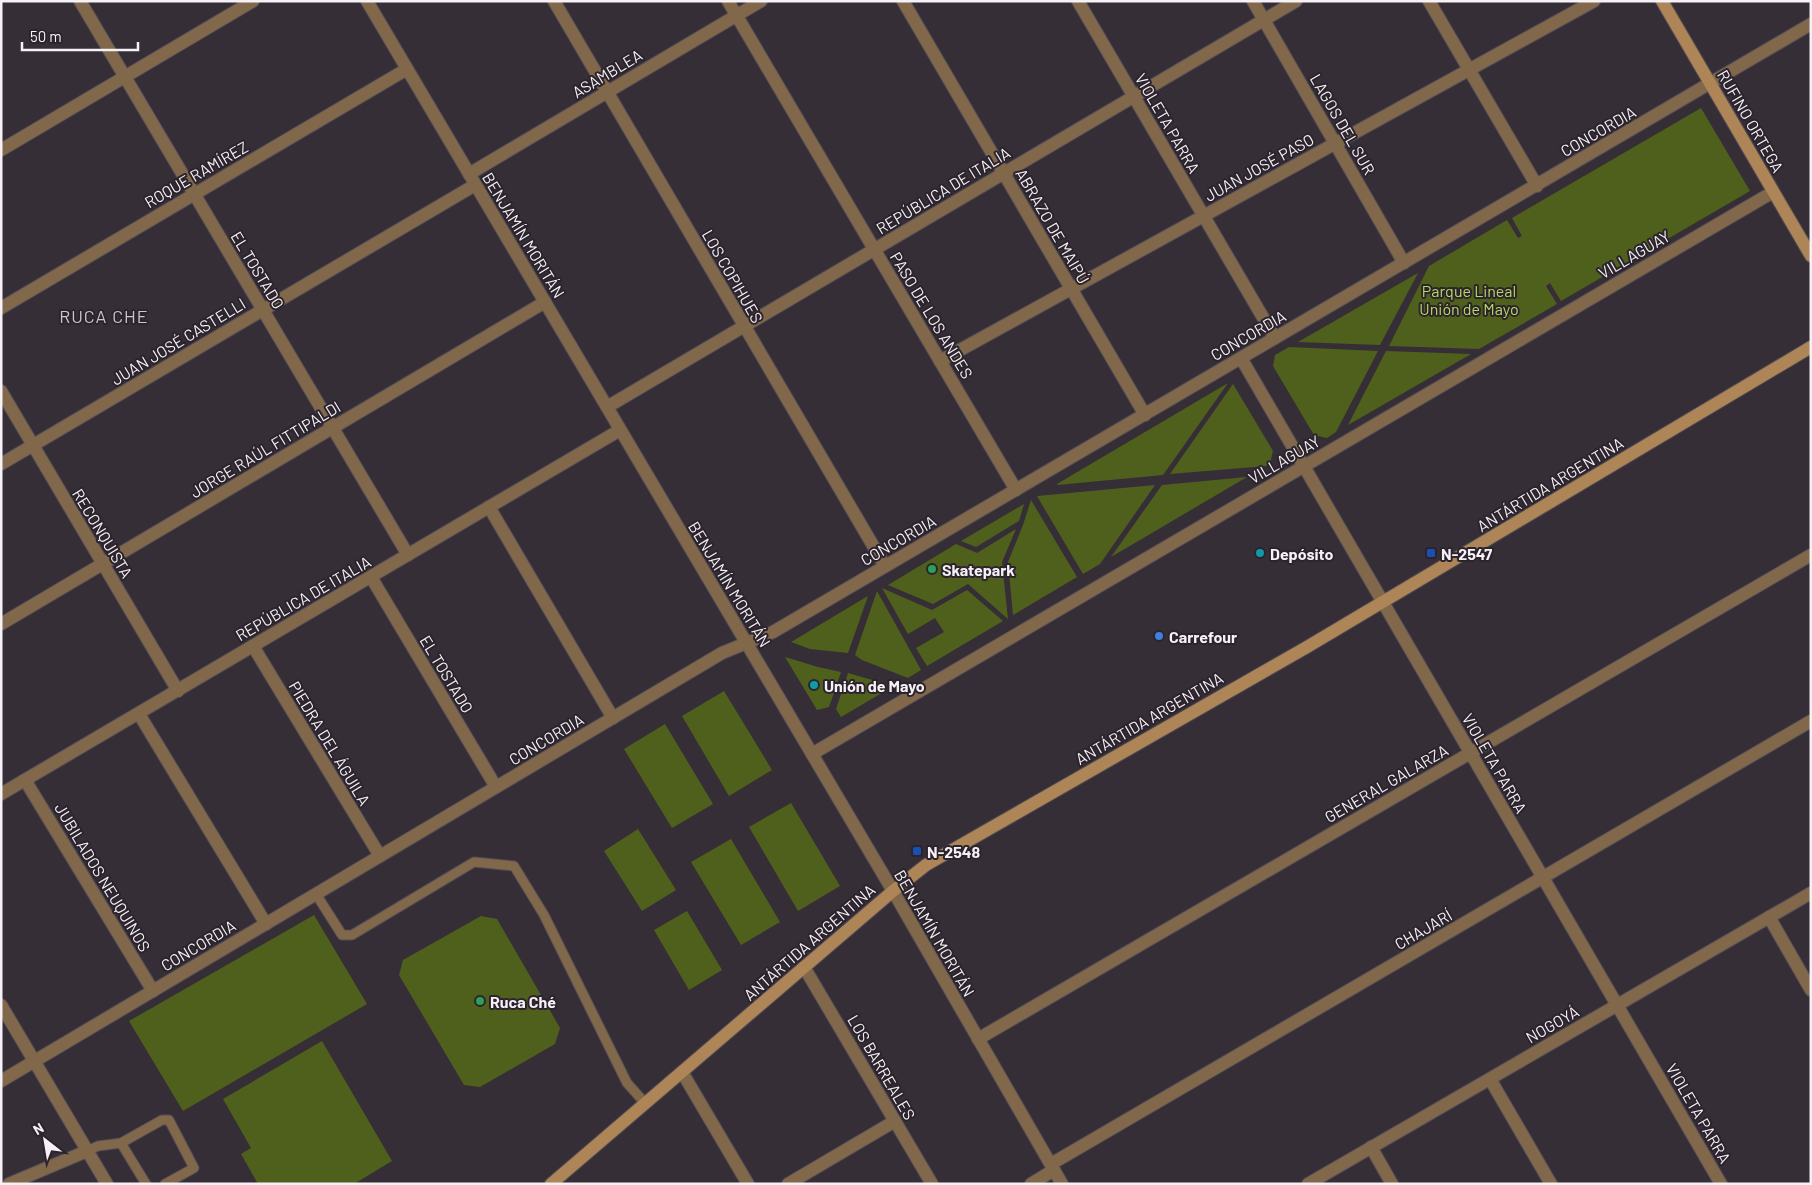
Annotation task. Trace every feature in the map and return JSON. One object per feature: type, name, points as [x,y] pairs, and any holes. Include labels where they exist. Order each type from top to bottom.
[{"type":"main road","name":"RUFINO ORTEGA","points":[[1662,1],[1811,256]]},
{"type":"main road","name":"ANTÁRTIDA ARGENTINA","points":[[550,1184],[914,874],[940,857],[1383,602],[1811,347]]},
{"type":"street","name":"EL TOSTADO","points":[[80,1],[408,555]]},
{"type":"street","points":[[1,150],[253,1]]},
{"type":"street","name":"BENJAMÍN MORITÁN","points":[[367,1],[893,891],[1062,1184]]},
{"type":"street","name":"LOS COPIHUES","points":[[554,1],[885,566]]},
{"type":"street","name":"PASO DE LOS ANDES","points":[[728,1],[1016,490]]},
{"type":"street","name":"ASAMBLEA","points":[[469,174],[761,1]]},
{"type":"street","name":"ABRAZO DE MAIPÚ","points":[[903,1],[1144,415]]},
{"type":"street","name":"VIOLETA PARRA","points":[[1078,1],[1275,338]]},
{"type":"street","name":"LAGOS DEL SUR","points":[[1253,1],[1404,263]]},
{"type":"street","name":"REPÚBLICA DE ITALIA","points":[[607,407],[1296,1]]},
{"type":"street","points":[[1429,1],[1537,186]]},
{"type":"street","name":"JUAN JOSÉ PASO","points":[[940,361],[1594,1]]},
{"type":"street","name":"CONCORDIA","points":[[1,1081],[722,653],[766,636],[1811,24]]},
{"type":"street","name":"ROQUE RAMÍREZ","points":[[1,308],[407,69]]},
{"type":"street","name":"JUAN JOSÉ CASTELLI","points":[[1,464],[476,185]]},
{"type":"street","name":"VILLAGUAY","points":[[812,754],[1773,192]]},
{"type":"street","name":"JORGE RAÚL FITTIPALDI","points":[[1,624],[544,302]]},
{"type":"street","name":"VIOLETA PARRA","points":[[1241,358],[1721,1184]]},
{"type":"street","name":"RECONQUISTA","points":[[1,391],[178,691]]},
{"type":"street","name":"REPÚBLICA DE ITALIA","points":[[1,794],[620,430]]},
{"type":"street","points":[[489,507],[613,718]]},
{"type":"street","name":"GENERAL GALARZA","points":[[978,1039],[1811,555]]},
{"type":"street","name":"EL TOSTADO","points":[[371,577],[496,787]]},
{"type":"street","name":"PIEDRA DEL ÁGUILA","points":[[253,646],[380,856]]},
{"type":"street","points":[[139,714],[266,924]]},
{"type":"street","name":"CHAJARÍ","points":[[1031,1184],[1053,1167],[1543,877],[1811,722]]},
{"type":"street","name":"JUBILADOS NEUQUINOS","points":[[25,780],[153,991]]},
{"type":"street","name":"NOGOYÁ","points":[[1308,1184],[1811,892]]},
{"type":"street","points":[[1769,917],[1811,990]]},
{"type":"street","name":"LOS BARREALES","points":[[804,967],[932,1184]]},
{"type":"street","points":[[1,1005],[107,1184]]},
{"type":"street","points":[[682,1072],[748,1184]]},
{"type":"street","points":[[1490,1079],[1551,1184]]},
{"type":"street","points":[[788,1184],[803,1180],[895,1121]]},
{"type":"street","points":[[1371,1148],[1392,1184]]},
{"type":"street","points":[[9,1184],[87,1151]]},
{"type":"lane","points":[[316,894],[342,935],[352,935],[474,862],[514,866],[544,915],[627,1083],[645,1103]]},
{"type":"lane","points":[[87,1151],[98,1146],[121,1143],[162,1120],[169,1120],[194,1168],[165,1184]]},
{"type":"lane","points":[[121,1143],[146,1184]]},
{"type":"green space","points":[[1701,108],[1750,191],[1561,301],[1550,283],[1546,286],[1557,304],[1479,349],[1389,346],[1429,266],[1507,220],[1518,238],[1522,236],[1512,218]]},
{"type":"green space","name":"Parque Lineal Unión de Mayo","points":[[1418,273],[1380,345],[1298,342]]},
{"type":"green space","points":[[1289,347],[1378,351],[1336,432],[1327,438],[1314,435],[1273,366],[1275,355]]},
{"type":"green space","name":"Parque Lineal Unión de Mayo","points":[[1386,351],[1471,354],[1348,425]]},
{"type":"green space","points":[[1228,383],[1163,475],[1057,485],[1057,484]]},
{"type":"green space","points":[[1233,384],[1273,451],[1270,463],[1266,466],[1170,474]]},
{"type":"green space","points":[[1247,477],[1111,557],[1162,485]]},
{"type":"green space","points":[[1155,485],[1100,564],[1083,574],[1037,496]]},
{"type":"green space","points":[[1031,500],[1077,577],[1013,615],[1008,562]]},
{"type":"green space","points":[[1024,504],[1019,521],[976,547],[961,541]]},
{"type":"green space","points":[[1016,529],[1002,562],[1008,619],[968,584],[933,604],[888,585],[956,544],[977,553]]},
{"type":"green space","points":[[882,588],[932,610],[967,590],[1003,621],[927,666],[916,648],[944,632],[935,618],[908,634]]},
{"type":"green space","points":[[877,591],[921,670],[908,678],[862,660],[855,655]]},
{"type":"green space","points":[[868,596],[848,653],[810,649],[791,642]]},
{"type":"green space","points":[[785,657],[841,672],[829,707],[817,710]]},
{"type":"green space","points":[[848,673],[883,683],[887,690],[841,717],[836,709]]},
{"type":"green space","points":[[724,691],[772,770],[729,796],[682,716]]},
{"type":"green space","points":[[665,724],[713,804],[672,828],[624,749]]},
{"type":"green space","points":[[791,803],[840,886],[798,911],[749,827]]},
{"type":"green space","points":[[638,829],[676,890],[642,911],[604,851]]},
{"type":"green space","points":[[731,839],[780,922],[741,945],[691,862]]},
{"type":"green space","points":[[687,911],[722,970],[689,990],[654,930]]},
{"type":"green space","points":[[314,915],[367,1004],[183,1111],[129,1021]]},
{"type":"green space","name":"Ruca Ché","points":[[481,916],[497,919],[560,1028],[555,1044],[480,1087],[464,1085],[399,975],[403,960]]},
{"type":"green space","points":[[322,1041],[392,1161],[354,1184],[258,1184],[241,1154],[251,1148],[223,1099]]},
{"type":"place","name":"Depósito","points":[[1260,553]]},
{"type":"place","name":"N-2547","points":[[1431,553]]},
{"type":"place","name":"Skatepark","points":[[932,569]]},
{"type":"place","name":"Carrefour","points":[[1159,636]]},
{"type":"place","name":"Unión de Mayo","points":[[814,685]]},
{"type":"place","name":"N-2548","points":[[917,851]]},
{"type":"place","name":"Ruca Ché","points":[[480,1001]]},
{"type":"district","name":"RUCA CHE","points":[[104,316]]}]
